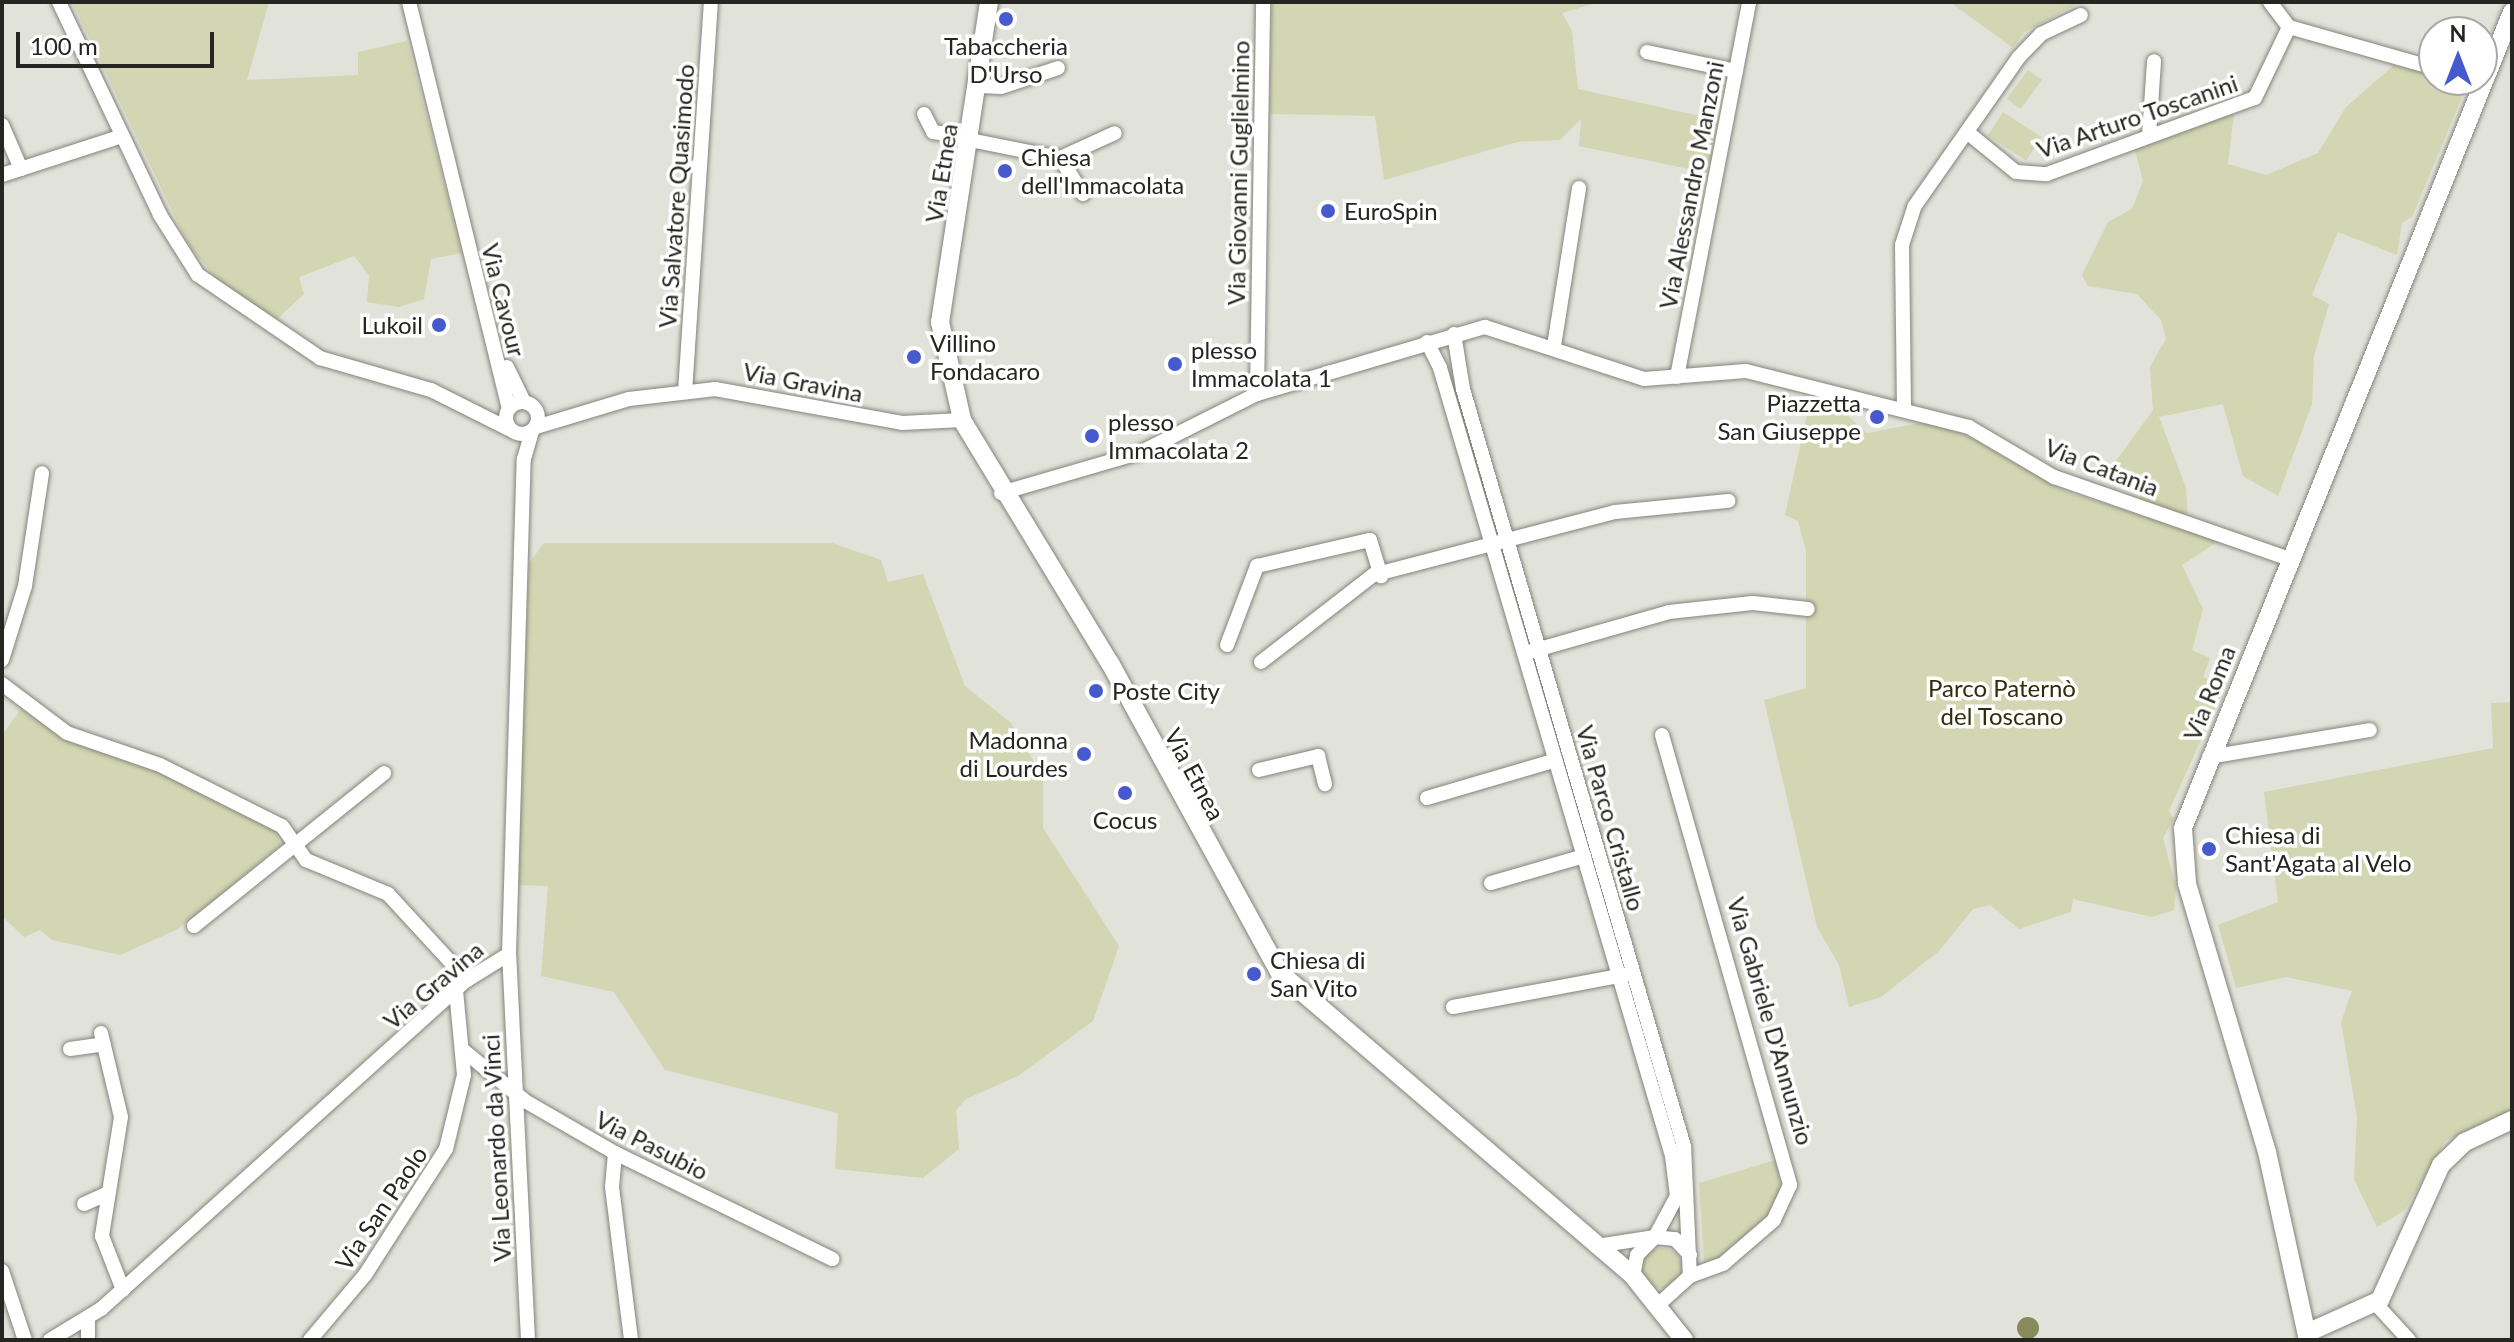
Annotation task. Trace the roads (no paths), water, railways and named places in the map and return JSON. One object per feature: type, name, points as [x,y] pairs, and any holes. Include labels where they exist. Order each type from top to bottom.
[{"type":"main road","name":"Via Etnea","points":[[989,2],[980,86],[940,322],[962,420],[1001,493],[1110,663],[1280,973],[1633,1276],[1659,1304],[1681,1335]]},
{"type":"main road","name":"Via Roma","points":[[2498,40],[2512,12]]},
{"type":"main road","name":"Via Roma","points":[[2308,1336],[2267,1152],[2184,866],[2186,811],[2289,559],[2471,96]]},
{"type":"main road","points":[[2308,1336],[2376,1304],[2394,1279],[2412,1219],[2441,1165],[2465,1142],[2512,1120]]},
{"type":"street","points":[[59,2],[179,251],[222,297],[320,358],[431,390],[475,416],[523,430],[589,409]]},
{"type":"street","name":"Via Cavour","points":[[409,2],[508,410],[523,430]]},
{"type":"street","name":"Via Salvatore Quasimodo","points":[[685,392],[711,2]]},
{"type":"street","name":"Via Giovanni Guglielmino","points":[[1257,394],[1263,2]]},
{"type":"street","name":"Via Alessandro Manzoni","points":[[1677,377],[1749,2]]},
{"type":"street","points":[[2270,2],[2289,27],[2418,63]]},
{"type":"street","points":[[1904,409],[1902,245],[1927,182],[2041,34],[2081,15]]},
{"type":"street","name":"Via Arturo Toscanini","points":[[1967,132],[2028,176],[2255,98],[2289,27]]},
{"type":"street","points":[[1647,52],[1736,71]]},
{"type":"street","points":[[2149,135],[2154,61]]},
{"type":"street","points":[[980,86],[1001,87],[1058,68]]},
{"type":"street","points":[[924,114],[933,132],[1015,152],[1060,158],[1115,133]]},
{"type":"street","points":[[2,125],[21,169]]},
{"type":"street","points":[[2,175],[122,136]]},
{"type":"street","points":[[1060,158],[1083,194]]},
{"type":"street","points":[[1554,346],[1579,188]]},
{"type":"street","name":"Via Cavour","points":[[459,202],[529,405],[523,430]]},
{"type":"street","name":"Via Catania","points":[[1001,493],[1139,453],[1257,394],[1485,327],[1554,346],[1644,379],[1746,371],[1969,427],[2054,477],[2289,559]]},
{"type":"street","name":"Via Parco Cristallo","points":[[1454,334],[1500,546]]},
{"type":"street","name":"Via Parco Cristallo","points":[[1427,342],[1500,546],[1626,974],[1676,1174],[1674,1204],[1655,1237]]},
{"type":"street","name":"Via Gravina","points":[[589,409],[685,392],[754,391],[902,423],[962,420]]},
{"type":"street","points":[[475,416],[529,405],[589,409]]},
{"type":"street","name":"Via Gravina","points":[[88,1318],[467,980],[509,954],[523,430]]},
{"type":"street","points":[[2,660],[32,555],[42,473]]},
{"type":"street","points":[[1261,662],[1381,576],[1634,508],[1728,501]]},
{"type":"street","points":[[1227,645],[1257,566],[1370,540],[1381,576]]},
{"type":"street","points":[[1531,651],[1669,612],[1753,603],[1808,609]]},
{"type":"street","name":"Via Parco Cristallo","points":[[1531,651],[1556,760],[1584,856],[1684,1146],[1690,1276]]},
{"type":"street","points":[[2,684],[67,733],[241,800],[282,826],[292,846],[306,860],[388,894],[467,980]]},
{"type":"street","points":[[2209,757],[2370,730]]},
{"type":"street","name":"Via Gabriele D'Annunzio","points":[[1662,735],[1790,1185],[1774,1220],[1723,1264],[1690,1276]]},
{"type":"street","points":[[1259,770],[1318,756],[1325,784]]},
{"type":"street","points":[[1427,798],[1556,760]]},
{"type":"street","points":[[194,926],[384,773]]},
{"type":"street","points":[[1491,883],[1584,856]]},
{"type":"street","name":"Via Leonardo da Vinci","points":[[509,954],[528,1340]]},
{"type":"street","points":[[1453,1007],[1626,974]]},
{"type":"street","name":"Via San Paolo","points":[[310,1340],[365,1275],[446,1149],[464,1051],[456,991]]},
{"type":"street","points":[[70,1049],[103,1038],[121,1117],[106,1194],[102,1236],[123,1290]]},
{"type":"street","name":"Via Pasubio","points":[[464,1051],[515,1092],[615,1153],[832,1259]]},
{"type":"street","points":[[615,1153],[612,1187],[631,1340]]},
{"type":"street","points":[[84,1204],[106,1194]]},
{"type":"street","points":[[1633,1276],[1637,1255],[1655,1237]]},
{"type":"street","points":[[1596,1246],[1655,1237],[1675,1239],[1690,1255]]},
{"type":"street","points":[[2,1271],[25,1340]]},
{"type":"street","points":[[1659,1304],[1690,1276]]},
{"type":"street","points":[[2376,1304],[2409,1340]]},
{"type":"street","points":[[55,1338],[88,1318]]},
{"type":"street","points":[[88,1318],[88,1340]]},
{"type":"street","points":[[55,1338],[77,1340]]},
{"type":"place","name":"Tabaccheria D'Urso","points":[[1006,19]]},
{"type":"place","name":"Chiesa dell'Immacolata","points":[[1005,171]]},
{"type":"place","name":"EuroSpin","points":[[1328,211]]},
{"type":"place","name":"Lukoil","points":[[439,325]]},
{"type":"place","name":"Villino Fondacaro","points":[[914,357]]},
{"type":"place","name":"plesso Immacolata 1","points":[[1175,364]]},
{"type":"place","name":"Piazzetta San Giuseppe","points":[[1877,417]]},
{"type":"place","name":"plesso Immacolata 2","points":[[1092,436]]},
{"type":"place","name":"Poste City","points":[[1096,691]]},
{"type":"place","name":"Madonna di Lourdes","points":[[1084,754]]},
{"type":"place","name":"Cocus","points":[[1125,793]]},
{"type":"place","name":"Chiesa di Sant'Agata al Velo","points":[[2209,849]]},
{"type":"place","name":"Chiesa di San Vito","points":[[1254,974]]},
{"type":"park label","name":"Parco Paternò del Toscano","points":[[2002,702]]}]
